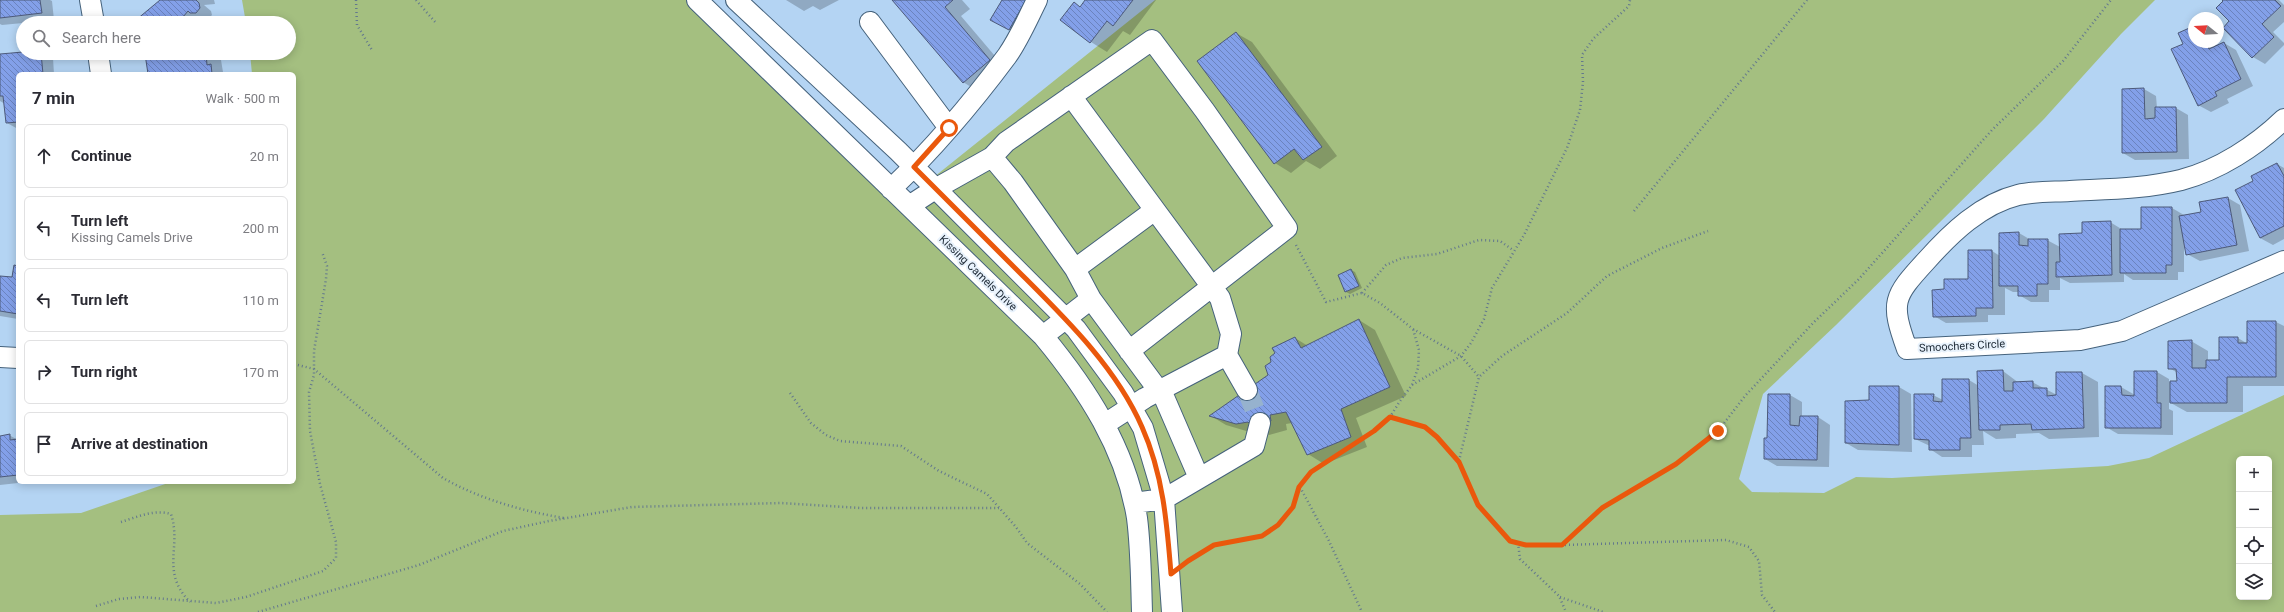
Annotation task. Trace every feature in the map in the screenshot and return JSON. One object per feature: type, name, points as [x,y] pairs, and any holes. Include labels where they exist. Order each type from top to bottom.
[{"type":"street","points":[[90,0],[93,16]]},
{"type":"street","name":"Kissing Camels Drive","points":[[697,0],[1043,336],[1080,384],[1105,424],[1128,480],[1134,504],[1140,562],[1142,612]]},
{"type":"street","points":[[736,0],[914,167],[1067,319],[1076,329],[1132,406],[1143,428],[1164,499],[1171,574],[1172,612]]},
{"type":"street","points":[[891,189],[914,167],[949,128],[1008,55],[1038,0]]},
{"type":"street","points":[[870,22],[949,128]]},
{"type":"street","points":[[909,206],[935,189],[992,157],[1006,142],[1152,40],[1205,110],[1287,228],[1212,288],[1129,351]]},
{"type":"street","points":[[99,60],[101,72]]},
{"type":"street","points":[[1071,96],[1220,298],[1231,334],[1227,355],[1247,390]]},
{"type":"street","name":"Smoochers Circle","points":[[2284,118],[2236,156],[2207,171],[2182,179],[2123,189],[2019,195],[1996,203],[1963,223],[1911,277],[1902,291],[1896,306],[1896,319],[1907,349],[2093,338],[2122,331],[2284,261]]},
{"type":"street","points":[[992,157],[1013,182],[1075,269],[1091,299],[1160,390],[1199,478]]},
{"type":"street","points":[[1075,269],[1155,210]]},
{"type":"street","points":[[1043,336],[1091,299]]},
{"type":"street","points":[[1105,424],[1160,390],[1227,355]]},
{"type":"street","points":[[0,357],[16,358]]},
{"type":"street","points":[[1134,504],[1164,499],[1254,446],[1260,424]]},
{"type":"path","points":[[356,0],[357,25],[372,50]]},
{"type":"path","points":[[416,0],[425,7],[436,23]]},
{"type":"path","points":[[1412,385],[1461,356],[1471,343],[1484,319],[1492,288],[1513,250],[1524,235],[1567,148],[1580,110],[1583,82],[1582,55],[1593,39],[1629,6],[1630,0]]},
{"type":"path","points":[[1634,211],[1807,0]]},
{"type":"path","points":[[1562,545],[1602,508],[1676,464],[1718,431],[1745,396],[1814,322],[1858,280],[1992,130],[2063,61],[2111,0]]},
{"type":"path","points":[[1287,228],[1326,302],[1362,293],[1386,265],[1402,258],[1437,254],[1479,240],[1500,241],[1513,250]]},
{"type":"path","points":[[1459,462],[1479,377],[1502,356],[1568,313],[1607,276],[1662,248],[1708,231]]},
{"type":"path","points":[[96,606],[120,599],[141,597],[168,598],[191,603],[216,604],[246,597],[323,571],[336,558],[336,542],[320,484],[310,431],[309,392],[314,369],[315,344],[327,266],[322,252]]},
{"type":"path","points":[[1362,293],[1380,303],[1413,330],[1461,356],[1479,377]]},
{"type":"path","points":[[1171,574],[1188,561],[1214,545],[1262,536],[1278,525],[1293,507],[1299,487],[1311,472],[1374,431],[1390,417],[1412,385],[1418,368],[1419,350],[1413,330]]},
{"type":"path","points":[[296,364],[314,369],[443,478],[460,488],[492,500],[539,514],[566,518]]},
{"type":"path","points":[[790,393],[811,423],[826,435],[840,441],[901,446],[939,470],[987,494],[1016,527],[1027,543],[1080,584],[1107,612]]},
{"type":"path","points":[[1390,417],[1425,427],[1437,437],[1459,462],[1478,505],[1510,541],[1518,543],[1562,545],[1726,540],[1749,547],[1759,561],[1762,595],[1775,612]]},
{"type":"path","points":[[1299,487],[1329,541],[1362,612]]},
{"type":"path","points":[[258,612],[419,566],[503,531],[566,518],[632,507],[781,503],[861,508],[999,508]]},
{"type":"path","points":[[121,522],[153,512],[164,512],[171,514],[176,527],[173,559],[174,578],[180,592],[191,603]]},
{"type":"path","points":[[1518,543],[1520,559],[1559,596],[1566,612]]},
{"type":"path","points":[[1559,596],[1603,612]]},
{"type":"green space","points":[[242,0],[687,0],[899,205],[1155,0],[2155,0],[2121,34],[2044,119],[1836,325],[1763,394],[1739,479],[1752,492],[1824,493],[1856,477],[1892,478],[2108,466],[2149,458],[2284,395],[2284,612],[0,612],[0,515],[81,513],[165,484],[296,484],[296,72],[252,72],[251,60],[296,60],[296,16],[245,16]]},
{"type":"building","points":[[0,0],[40,0],[42,13],[0,18]]},
{"type":"building","points":[[160,0],[196,0],[199,3],[200,8],[196,13],[190,13],[188,11],[184,16],[141,16]]},
{"type":"building","points":[[892,0],[953,0],[945,7],[990,60],[963,83]]},
{"type":"building","points":[[1002,0],[1026,0],[1009,30],[990,20]]},
{"type":"building","points":[[1085,0],[1133,0],[1113,26],[1107,21],[1090,43],[1060,20],[1074,2],[1080,7]]},
{"type":"building","points":[[2222,0],[2275,0],[2281,6],[2262,24],[2274,37],[2252,58],[2224,29],[2229,21],[2224,16],[2224,12],[2220,12],[2216,8],[2223,1]]},
{"type":"building","points":[[2188,29],[2188,48],[2224,48],[2224,42],[2241,79],[2215,92],[2217,96],[2198,106],[2171,49],[2183,44],[2178,33]]},
{"type":"building","points":[[1236,32],[1322,147],[1303,160],[1294,149],[1274,164],[1197,61]]},
{"type":"building","points":[[16,53],[16,60],[42,60],[43,72],[16,72],[16,122],[6,123],[3,96],[0,96],[0,54]]},
{"type":"building","points":[[146,60],[207,60],[207,65],[211,64],[212,72],[148,72]]},
{"type":"building","points":[[2144,88],[2145,119],[2155,118],[2155,107],[2176,107],[2177,152],[2122,153],[2122,89]]},
{"type":"building","points":[[2277,163],[2284,176],[2284,226],[2260,238],[2235,190],[2253,181],[2251,176]]},
{"type":"building","points":[[2228,197],[2237,245],[2186,255],[2179,216],[2201,212],[2199,202]]},
{"type":"building","points":[[2141,207],[2172,207],[2172,265],[2166,265],[2166,273],[2120,273],[2120,229],[2141,229]]},
{"type":"building","points":[[2111,221],[2112,275],[2056,277],[2056,262],[2060,262],[2059,234],[2082,233],[2082,222]]},
{"type":"building","points":[[2019,232],[2019,245],[2028,246],[2028,239],[2048,239],[2048,284],[2037,284],[2037,296],[2018,296],[2018,286],[1999,286],[1999,233]]},
{"type":"building","points":[[1968,250],[1992,250],[1993,308],[1976,308],[1976,316],[1933,317],[1932,290],[1944,289],[1944,279],[1968,279]]},
{"type":"building","points":[[14,265],[16,266],[16,314],[0,311],[0,276],[12,277]]},
{"type":"building","points":[[1351,269],[1359,286],[1345,292],[1338,275]]},
{"type":"building","points":[[1359,319],[1390,387],[1341,409],[1351,437],[1307,455],[1286,412],[1270,415],[1271,421],[1252,426],[1248,422],[1236,424],[1209,416],[1268,375],[1265,366],[1271,362],[1270,357],[1275,353],[1272,348],[1295,337],[1301,348]]},
{"type":"building","points":[[2247,321],[2276,321],[2276,377],[2227,377],[2227,403],[2170,403],[2170,381],[2177,381],[2176,369],[2168,369],[2168,341],[2192,340],[2192,368],[2206,368],[2206,360],[2219,360],[2219,337],[2238,337],[2238,343],[2247,343]]},
{"type":"building","points":[[2003,370],[2004,391],[2013,391],[2013,382],[2033,381],[2033,388],[2047,388],[2047,396],[2056,395],[2056,372],[2082,372],[2084,428],[2032,430],[2031,424],[2000,425],[2000,430],[1979,430],[1977,371]]},
{"type":"building","points":[[2134,371],[2157,371],[2157,403],[2161,403],[2161,428],[2105,428],[2105,386],[2121,386],[2122,395],[2134,396]]},
{"type":"building","points":[[1942,379],[1969,379],[1971,438],[1960,438],[1960,450],[1929,450],[1929,440],[1914,439],[1914,394],[1934,394],[1933,401],[1942,402]]},
{"type":"building","points":[[1869,386],[1899,386],[1899,445],[1845,443],[1845,401],[1869,400]]},
{"type":"building","points":[[1768,394],[1790,394],[1790,425],[1799,426],[1800,416],[1818,416],[1817,460],[1764,459],[1764,438],[1767,438]]},
{"type":"building","points":[[10,434],[10,440],[16,439],[16,475],[0,477],[0,436]]},
{"type":"tunnel","points":[[1247,390],[1260,423]]},
{"type":"route","points":[[949,128],[914,167],[1076,329],[1123,393],[1135,412],[1143,428],[1164,499],[1171,574],[1188,561],[1214,545],[1244,541],[1262,536],[1278,525],[1293,507],[1299,487],[1311,472],[1374,431],[1390,417],[1425,427],[1437,437],[1459,462],[1467,484],[1478,505],[1510,541],[1526,545],[1562,545],[1602,508],[1676,464],[1718,431]]}]
